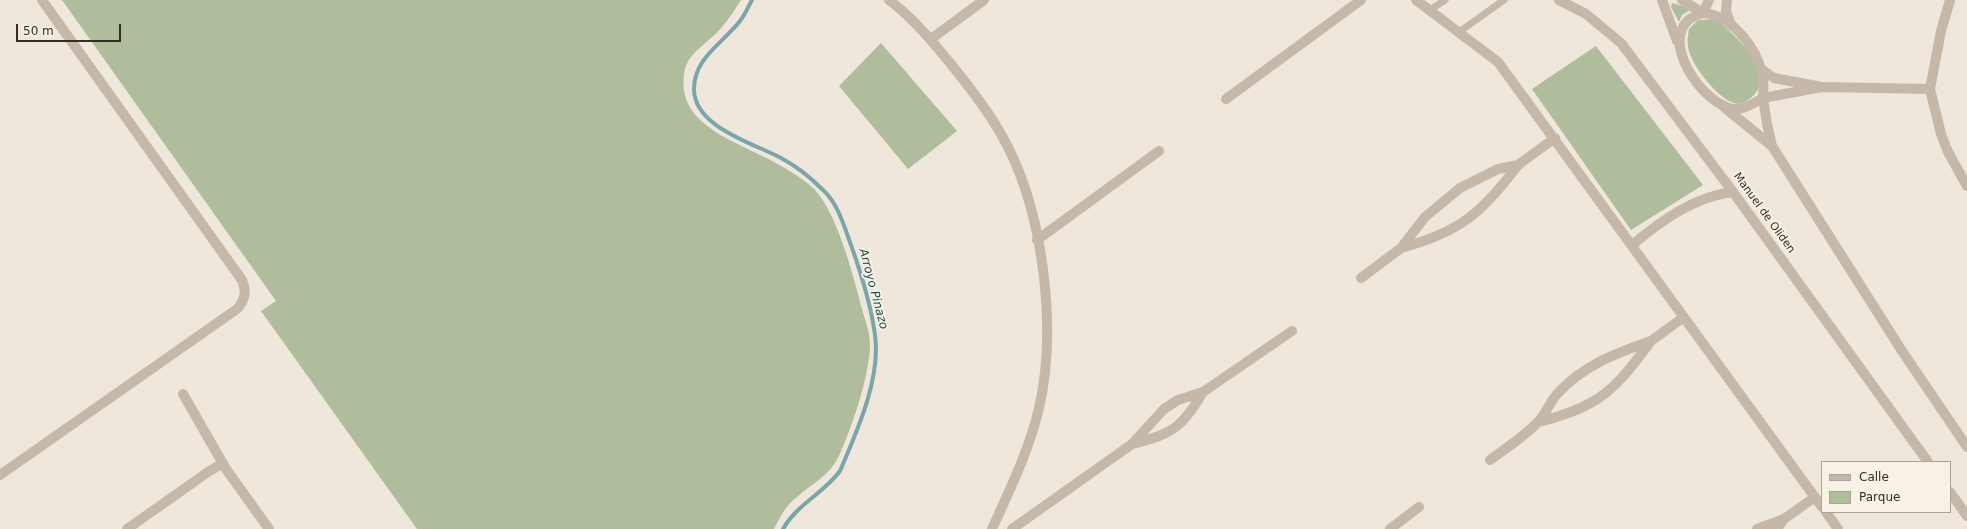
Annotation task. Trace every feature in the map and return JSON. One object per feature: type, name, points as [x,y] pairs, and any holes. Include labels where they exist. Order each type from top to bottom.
[{"type":"street","points":[[0,475],[237,309],[243,303],[245,295],[245,287],[242,280],[42,0]]},
{"type":"street","points":[[889,0],[931,39],[975,94],[1008,147],[1024,189],[1038,240],[1045,290],[1046,315],[1044,367],[1040,406],[1022,463],[992,529]]},
{"type":"street","points":[[931,39],[984,0]]},
{"type":"street","points":[[1226,99],[1362,0]]},
{"type":"street","points":[[1416,0],[1498,62],[1555,138],[1821,506]]},
{"type":"street","name":"Manuel de Oliden","points":[[1559,0],[1586,14],[1621,43],[1733,192],[1927,461]]},
{"type":"street","points":[[1662,0],[1690,71],[1699,85],[1772,146],[1894,338],[1967,447]]},
{"type":"street","points":[[1682,0],[1703,13]]},
{"type":"street","points":[[1703,13],[1709,0]]},
{"type":"street","points":[[1727,0],[1726,11],[1731,25]]},
{"type":"street","points":[[1950,0],[1940,31],[1930,88],[1941,134],[1948,152],[1967,186]]},
{"type":"street","points":[[1679,45],[1680,30],[1684,22],[1693,15],[1703,13],[1711,13],[1731,25],[1743,37],[1753,51],[1764,80],[1763,98],[1772,146]]},
{"type":"street","points":[[1761,69],[1774,78],[1822,87],[1930,88]]},
{"type":"street","points":[[1723,106],[1738,109],[1744,108],[1763,98],[1822,87]]},
{"type":"street","points":[[1401,248],[1424,242],[1450,231],[1472,216],[1489,200],[1518,165],[1555,138]]},
{"type":"street","points":[[1038,240],[1159,151]]},
{"type":"street","points":[[1361,278],[1401,248],[1425,217],[1460,188],[1498,169],[1518,165]]},
{"type":"street","points":[[1632,246],[1660,222],[1692,205],[1726,192],[1733,192]]},
{"type":"street","points":[[1539,422],[1583,408],[1602,397],[1619,382],[1651,341],[1684,317]]},
{"type":"street","points":[[1012,529],[1132,444],[1164,408],[1178,400],[1203,392],[1292,331]]},
{"type":"street","points":[[1490,460],[1539,422],[1556,396],[1569,382],[1589,367],[1609,356],[1651,341]]},
{"type":"street","points":[[1132,444],[1165,434],[1174,429],[1189,414],[1203,392]]},
{"type":"street","points":[[183,394],[223,463],[269,529]]},
{"type":"street","points":[[127,529],[223,463]]},
{"type":"street","points":[[1951,493],[1967,516]]},
{"type":"street","points":[[1757,529],[1784,519],[1815,497]]},
{"type":"street","points":[[1390,529],[1419,507]]},
{"type":"street","points":[[1827,513],[1838,529]]},
{"type":"street","points":[[1777,529],[1784,519]]},
{"type":"lane","points":[[1430,10],[1445,0]]},
{"type":"lane","points":[[1458,32],[1504,0]]},
{"type":"green space","points":[[62,0],[741,0],[722,27],[691,57],[687,63],[685,69],[684,86],[687,101],[694,113],[704,124],[730,140],[788,170],[809,184],[822,199],[830,213],[844,246],[868,331],[870,344],[864,385],[855,416],[835,463],[826,474],[786,507],[774,529],[417,529],[261,311],[276,301]]},
{"type":"green space","points":[[1672,3],[1686,7],[1690,10],[1682,15],[1679,22],[1671,7]]},
{"type":"green space","points":[[1715,19],[1732,33],[1750,54],[1760,77],[1759,87],[1753,96],[1747,101],[1739,104],[1732,102],[1715,90],[1700,73],[1694,63],[1688,47],[1689,29],[1698,20]]},
{"type":"green space","points":[[881,43],[957,131],[908,169],[839,86]]},
{"type":"green space","points":[[1596,46],[1703,185],[1631,230],[1532,89]]},
{"type":"waterway","name":"Arroyo Pinazo","points":[[752,0],[740,21],[704,60],[699,68],[695,78],[694,89],[697,102],[704,114],[714,124],[741,140],[781,158],[808,176],[828,195],[840,215],[862,278],[873,324],[876,352],[871,387],[866,404],[840,471],[834,479],[796,512],[783,529]]}]
